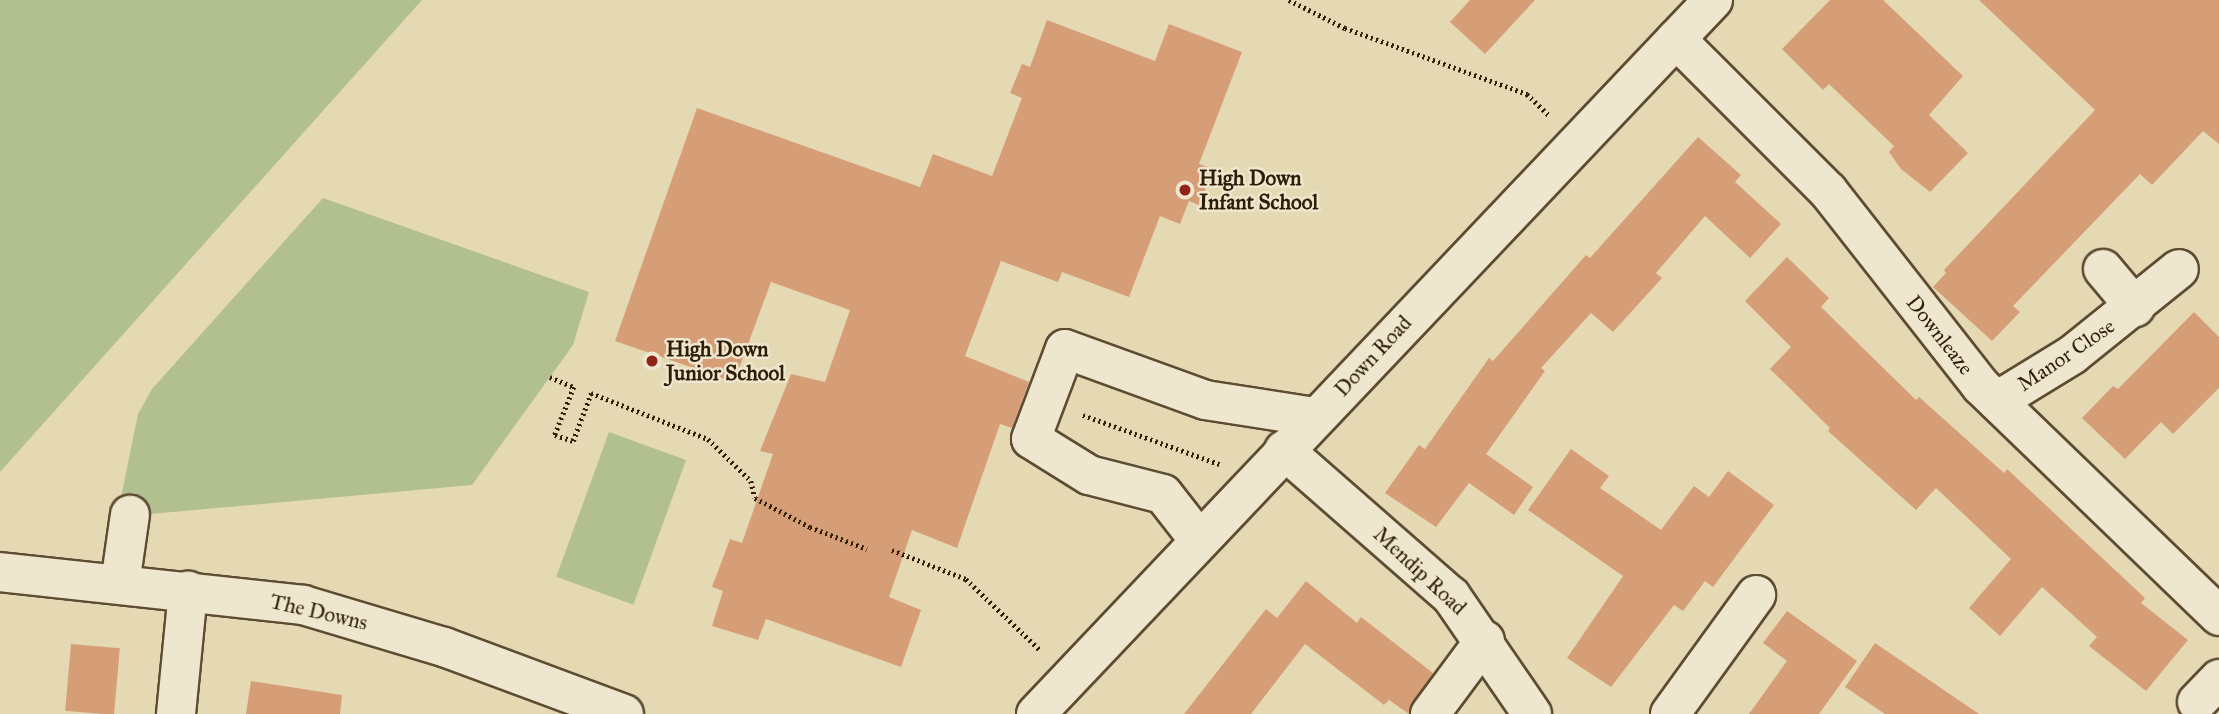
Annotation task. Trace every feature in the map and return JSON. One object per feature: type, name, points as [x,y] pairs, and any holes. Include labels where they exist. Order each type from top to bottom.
[{"type":"street","name":"Down Road","points":[[1036,714],[1577,140],[1713,0]]},
{"type":"street","name":"Downleaze","points":[[1676,39],[1813,173],[1962,364],[2219,616]]},
{"type":"street","name":"Manor Close","points":[[2102,269],[2135,307]]},
{"type":"street","name":"Manor Close","points":[[1997,401],[2072,355],[2179,269]]},
{"type":"street","points":[[1199,540],[1163,494],[1089,475],[1031,439],[1043,401],[1065,349],[1205,400],[1315,417]]},
{"type":"street","name":"Mendip Road","points":[[1284,450],[1439,584],[1485,640],[1532,714]]},
{"type":"street","points":[[120,584],[130,516]]},
{"type":"street","name":"The Downs","points":[[0,572],[188,591],[329,611],[444,647],[624,714]]},
{"type":"street","points":[[176,714],[188,591]]},
{"type":"street","points":[[1670,714],[1756,595]]},
{"type":"street","points":[[1430,714],[1485,640]]},
{"type":"path","points":[[1289,0],[1345,29],[1527,94],[1577,140]]},
{"type":"path","points":[[550,377],[575,387],[555,435],[573,441],[591,393],[708,439],[751,481],[755,498],[810,527],[867,549]]},
{"type":"path","points":[[1043,401],[1257,478]]},
{"type":"path","points":[[892,550],[966,579],[1070,678]]},
{"type":"green space","points":[[0,0],[422,0],[0,472]]},
{"type":"green space","points":[[323,198],[589,292],[573,345],[472,485],[117,517],[138,414],[152,389]]},
{"type":"green space","points":[[609,432],[686,460],[633,605],[556,577]]},
{"type":"building","points":[[1470,0],[1535,0],[1485,54],[1450,22]]},
{"type":"building","points":[[1830,0],[1883,0],[1963,76],[1929,115],[1968,153],[1930,192],[1901,169],[1889,152],[1894,146],[1829,84],[1823,90],[1782,49]]},
{"type":"building","points":[[1979,0],[2219,0],[2219,144],[2203,131],[2152,185],[2140,174],[2013,306],[2020,312],[1992,341],[1933,287],[1946,273],[1944,270],[2095,110]]},
{"type":"building","points":[[1047,20],[1155,61],[1169,24],[1242,52],[1199,164],[1213,169],[1199,205],[1189,201],[1180,224],[1160,216],[1129,297],[1062,272],[1058,282],[1001,261],[965,356],[1029,382],[1012,428],[1000,424],[957,548],[912,530],[889,597],[921,610],[901,667],[766,619],[758,640],[712,626],[723,591],[712,587],[730,539],[742,543],[773,454],[760,451],[791,374],[825,382],[850,310],[771,282],[734,382],[615,341],[697,108],[920,187],[933,154],[992,176],[1022,98],[1010,93],[1022,64],[1030,67]]},
{"type":"building","points":[[1698,137],[1741,175],[1735,182],[1781,224],[1750,258],[1705,216],[1656,273],[1662,278],[1613,332],[1591,313],[1541,368],[1545,371],[1486,454],[1533,487],[1514,515],[1469,483],[1436,527],[1385,493],[1419,445],[1425,449],[1489,358],[1493,361],[1586,255],[1590,258]]},
{"type":"building","points":[[1787,257],[1829,298],[1821,307],[1916,400],[1919,397],[2004,473],[2007,469],[2145,598],[2141,603],[2188,640],[2146,691],[2089,646],[2097,637],[2042,587],[2000,636],[1969,608],[2011,559],[1936,488],[1916,510],[1828,431],[1830,428],[1770,369],[1791,347],[1745,301]]},
{"type":"building","points":[[2194,312],[2219,337],[2219,388],[2173,434],[2161,422],[2125,459],[2082,418],[2113,386],[2118,389]]},
{"type":"building","points":[[1571,449],[1609,476],[1600,488],[1661,530],[1694,486],[1709,497],[1728,471],[1774,505],[1713,587],[1705,581],[1683,611],[1674,605],[1611,687],[1567,658],[1623,576],[1528,510]]},
{"type":"building","points":[[1306,581],[1357,623],[1361,617],[1433,673],[1409,714],[1389,700],[1384,705],[1305,644],[1251,714],[1184,714],[1266,609],[1277,618]]},
{"type":"building","points":[[1787,611],[1857,661],[1819,714],[1749,714],[1787,661],[1763,643]]},
{"type":"building","points":[[1875,643],[1979,714],[1885,714],[1845,687]]},
{"type":"building","points":[[71,644],[120,648],[114,714],[65,711]]},
{"type":"building","points":[[251,681],[342,695],[340,714],[246,714]]},
{"type":"place","name":"High Down Infant School","points":[[1185,190]]},
{"type":"place","name":"High Down Junior School","points":[[652,361]]}]
